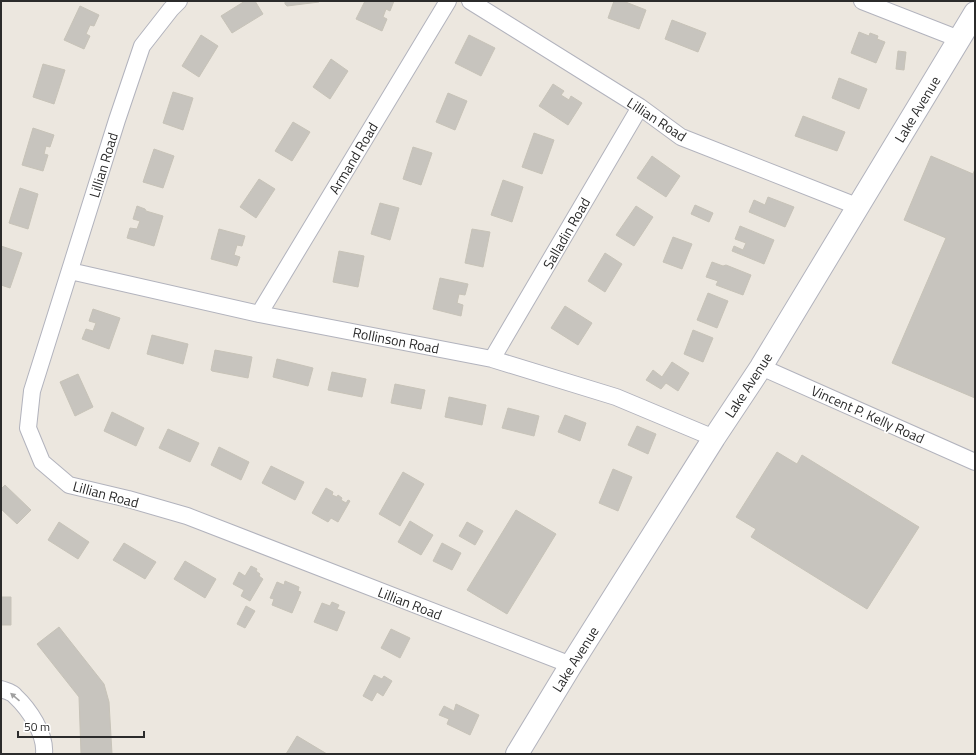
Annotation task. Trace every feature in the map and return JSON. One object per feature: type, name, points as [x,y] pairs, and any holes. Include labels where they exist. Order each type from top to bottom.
[{"type":"main road","name":"Lake Avenue","points":[[517,754],[571,665],[714,438],[761,367],[975,13]]},
{"type":"street","name":"Lillian Road","points":[[180,1],[171,9],[142,46],[117,120],[32,391],[28,428],[42,462],[69,485],[128,499],[187,516],[571,665]]},
{"type":"street","name":"Armand Road","points":[[259,314],[448,1]]},
{"type":"street","name":"Lillian Road","points":[[470,1],[640,107],[682,137],[858,207]]},
{"type":"street","points":[[862,1],[959,39]]},
{"type":"street","name":"Salladin Road","points":[[492,359],[640,107]]},
{"type":"street","name":"Rollinson Road","points":[[70,271],[259,314],[492,359],[616,397],[714,438]]},
{"type":"street","name":"Vincent P. Kelly Road","points":[[761,367],[975,462]]},
{"type":"street","points":[[1,689],[14,694],[36,722],[45,749],[44,754]]},
{"type":"building","points":[[245,1],[255,1],[263,14],[232,33],[221,16]]},
{"type":"building","points":[[285,1],[319,1],[319,2],[287,6]]},
{"type":"building","points":[[365,1],[394,1],[390,11],[386,9],[383,17],[387,19],[382,31],[356,19]]},
{"type":"building","points":[[614,1],[623,1],[646,10],[639,29],[608,18]]},
{"type":"building","points":[[80,6],[99,15],[94,26],[90,25],[86,34],[90,36],[84,49],[64,40]]},
{"type":"building","points":[[672,20],[706,33],[698,52],[665,39]]},
{"type":"building","points":[[859,32],[869,36],[870,33],[878,36],[877,39],[885,42],[876,63],[851,53]]},
{"type":"building","points":[[201,35],[218,46],[199,77],[182,66]]},
{"type":"building","points":[[469,35],[495,48],[481,76],[455,63]]},
{"type":"building","points":[[898,51],[906,52],[904,70],[896,69]]},
{"type":"building","points":[[331,59],[348,71],[330,99],[313,87]]},
{"type":"building","points":[[43,64],[65,70],[54,104],[33,97]]},
{"type":"building","points":[[839,78],[867,89],[859,109],[832,98]]},
{"type":"building","points":[[553,84],[564,91],[561,95],[569,100],[571,96],[582,103],[568,125],[539,106]]},
{"type":"building","points":[[173,92],[193,98],[183,130],[163,123]]},
{"type":"building","points":[[448,93],[467,101],[455,130],[436,122]]},
{"type":"building","points":[[803,116],[845,132],[837,151],[795,136]]},
{"type":"building","points":[[293,122],[310,132],[292,161],[275,151]]},
{"type":"building","points":[[33,128],[54,135],[50,147],[46,146],[44,154],[48,155],[43,171],[22,165]]},
{"type":"building","points":[[534,133],[554,140],[542,174],[522,167]]},
{"type":"building","points":[[413,147],[432,153],[421,185],[403,179]]},
{"type":"building","points":[[154,149],[174,156],[163,188],[143,182]]},
{"type":"building","points":[[652,156],[680,176],[666,197],[637,178]]},
{"type":"building","points":[[931,156],[973,174],[975,169],[975,398],[892,363],[946,238],[904,220]]},
{"type":"building","points":[[259,179],[275,189],[256,218],[240,207]]},
{"type":"building","points":[[503,180],[523,187],[512,222],[491,215]]},
{"type":"building","points":[[20,188],[38,194],[28,229],[9,223]]},
{"type":"building","points":[[768,197],[794,207],[785,227],[749,212],[754,200],[765,205]]},
{"type":"building","points":[[380,203],[399,208],[390,240],[371,234]]},
{"type":"building","points":[[695,205],[713,213],[709,222],[691,214]]},
{"type":"building","points":[[137,206],[145,209],[146,211],[163,216],[154,246],[127,238],[130,228],[137,229],[140,221],[133,219]]},
{"type":"building","points":[[636,206],[653,217],[634,246],[616,235]]},
{"type":"building","points":[[740,226],[774,240],[764,264],[732,251],[734,246],[743,250],[746,243],[735,239]]},
{"type":"building","points":[[219,229],[245,236],[242,246],[237,245],[234,255],[240,257],[237,266],[211,259]]},
{"type":"building","points":[[472,229],[490,232],[483,267],[465,263]]},
{"type":"building","points":[[673,237],[692,244],[682,269],[663,262]]},
{"type":"building","points":[[1,246],[22,253],[10,288],[1,285]]},
{"type":"building","points":[[339,251],[364,256],[358,287],[333,282]]},
{"type":"building","points":[[605,253],[622,264],[605,292],[588,281]]},
{"type":"building","points":[[712,262],[723,266],[726,265],[751,275],[743,295],[716,285],[718,281],[706,277]]},
{"type":"building","points":[[440,278],[468,284],[465,295],[459,294],[457,303],[463,305],[461,316],[433,309]]},
{"type":"building","points":[[708,293],[728,301],[717,328],[697,320]]},
{"type":"building","points":[[565,306],[592,323],[578,345],[551,328]]},
{"type":"building","points":[[93,309],[120,318],[109,349],[82,339],[86,329],[93,331],[96,323],[89,321]]},
{"type":"building","points":[[693,330],[713,338],[703,362],[684,354]]},
{"type":"building","points":[[152,335],[188,344],[183,364],[147,354]]},
{"type":"building","points":[[215,350],[252,357],[248,378],[212,371]]},
{"type":"building","points":[[277,359],[313,368],[308,386],[273,377]]},
{"type":"building","points":[[672,362],[689,373],[678,391],[666,383],[661,389],[646,380],[653,370],[662,377]]},
{"type":"building","points":[[332,372],[366,379],[362,397],[328,390]]},
{"type":"building","points":[[78,374],[93,407],[75,416],[60,382]]},
{"type":"building","points":[[395,384],[425,390],[421,409],[391,403]]},
{"type":"building","points":[[449,397],[486,405],[482,425],[445,417]]},
{"type":"building","points":[[508,408],[539,416],[534,436],[502,428]]},
{"type":"building","points":[[112,412],[144,428],[136,446],[104,431]]},
{"type":"building","points":[[565,415],[586,423],[580,441],[558,432]]},
{"type":"building","points":[[637,426],[656,434],[648,454],[628,445]]},
{"type":"building","points":[[168,429],[199,443],[190,462],[159,448]]},
{"type":"building","points":[[219,447],[249,462],[241,480],[211,465]]},
{"type":"building","points":[[777,452],[797,464],[802,455],[919,527],[867,609],[751,537],[756,529],[736,517]]},
{"type":"building","points":[[271,466],[304,482],[295,500],[262,483]]},
{"type":"building","points":[[613,469],[632,477],[618,511],[599,503]]},
{"type":"building","points":[[403,472],[424,484],[400,526],[379,514]]},
{"type":"building","points":[[5,485],[31,510],[17,524],[1,509],[1,489]]},
{"type":"building","points":[[326,488],[333,492],[332,495],[337,497],[338,495],[342,498],[341,500],[346,503],[348,500],[350,501],[338,522],[331,518],[328,522],[312,513]]},
{"type":"building","points":[[516,510],[556,534],[507,614],[467,590]]},
{"type":"building","points":[[410,521],[433,535],[421,555],[398,542]]},
{"type":"building","points":[[59,522],[89,542],[78,559],[48,540]]},
{"type":"building","points":[[467,522],[483,531],[475,545],[459,536]]},
{"type":"building","points":[[124,543],[156,562],[145,579],[113,560]]},
{"type":"building","points":[[442,543],[461,553],[452,570],[433,561]]},
{"type":"building","points":[[185,561],[216,579],[205,598],[174,579]]},
{"type":"building","points":[[251,566],[257,569],[256,571],[260,574],[259,576],[263,579],[250,601],[241,596],[244,590],[233,584],[239,572],[245,576]]},
{"type":"building","points":[[285,581],[299,587],[298,591],[301,592],[292,613],[272,605],[274,599],[270,598],[277,582],[284,585]]},
{"type":"building","points":[[1,597],[11,597],[11,625],[1,625]]},
{"type":"building","points":[[332,602],[339,605],[337,609],[345,612],[337,631],[314,622],[322,603],[330,606]]},
{"type":"building","points":[[246,606],[255,611],[245,628],[237,624]]},
{"type":"building","points":[[59,627],[104,684],[109,702],[112,754],[81,754],[79,697],[37,644]]},
{"type":"building","points":[[391,629],[410,638],[400,658],[381,648]]},
{"type":"building","points":[[374,675],[382,679],[384,676],[392,681],[383,696],[377,692],[372,701],[363,696]]},
{"type":"building","points":[[456,704],[479,715],[470,735],[447,724],[449,719],[439,715],[444,706],[454,711]]},
{"type":"building","points":[[297,736],[327,754],[286,754]]}]
